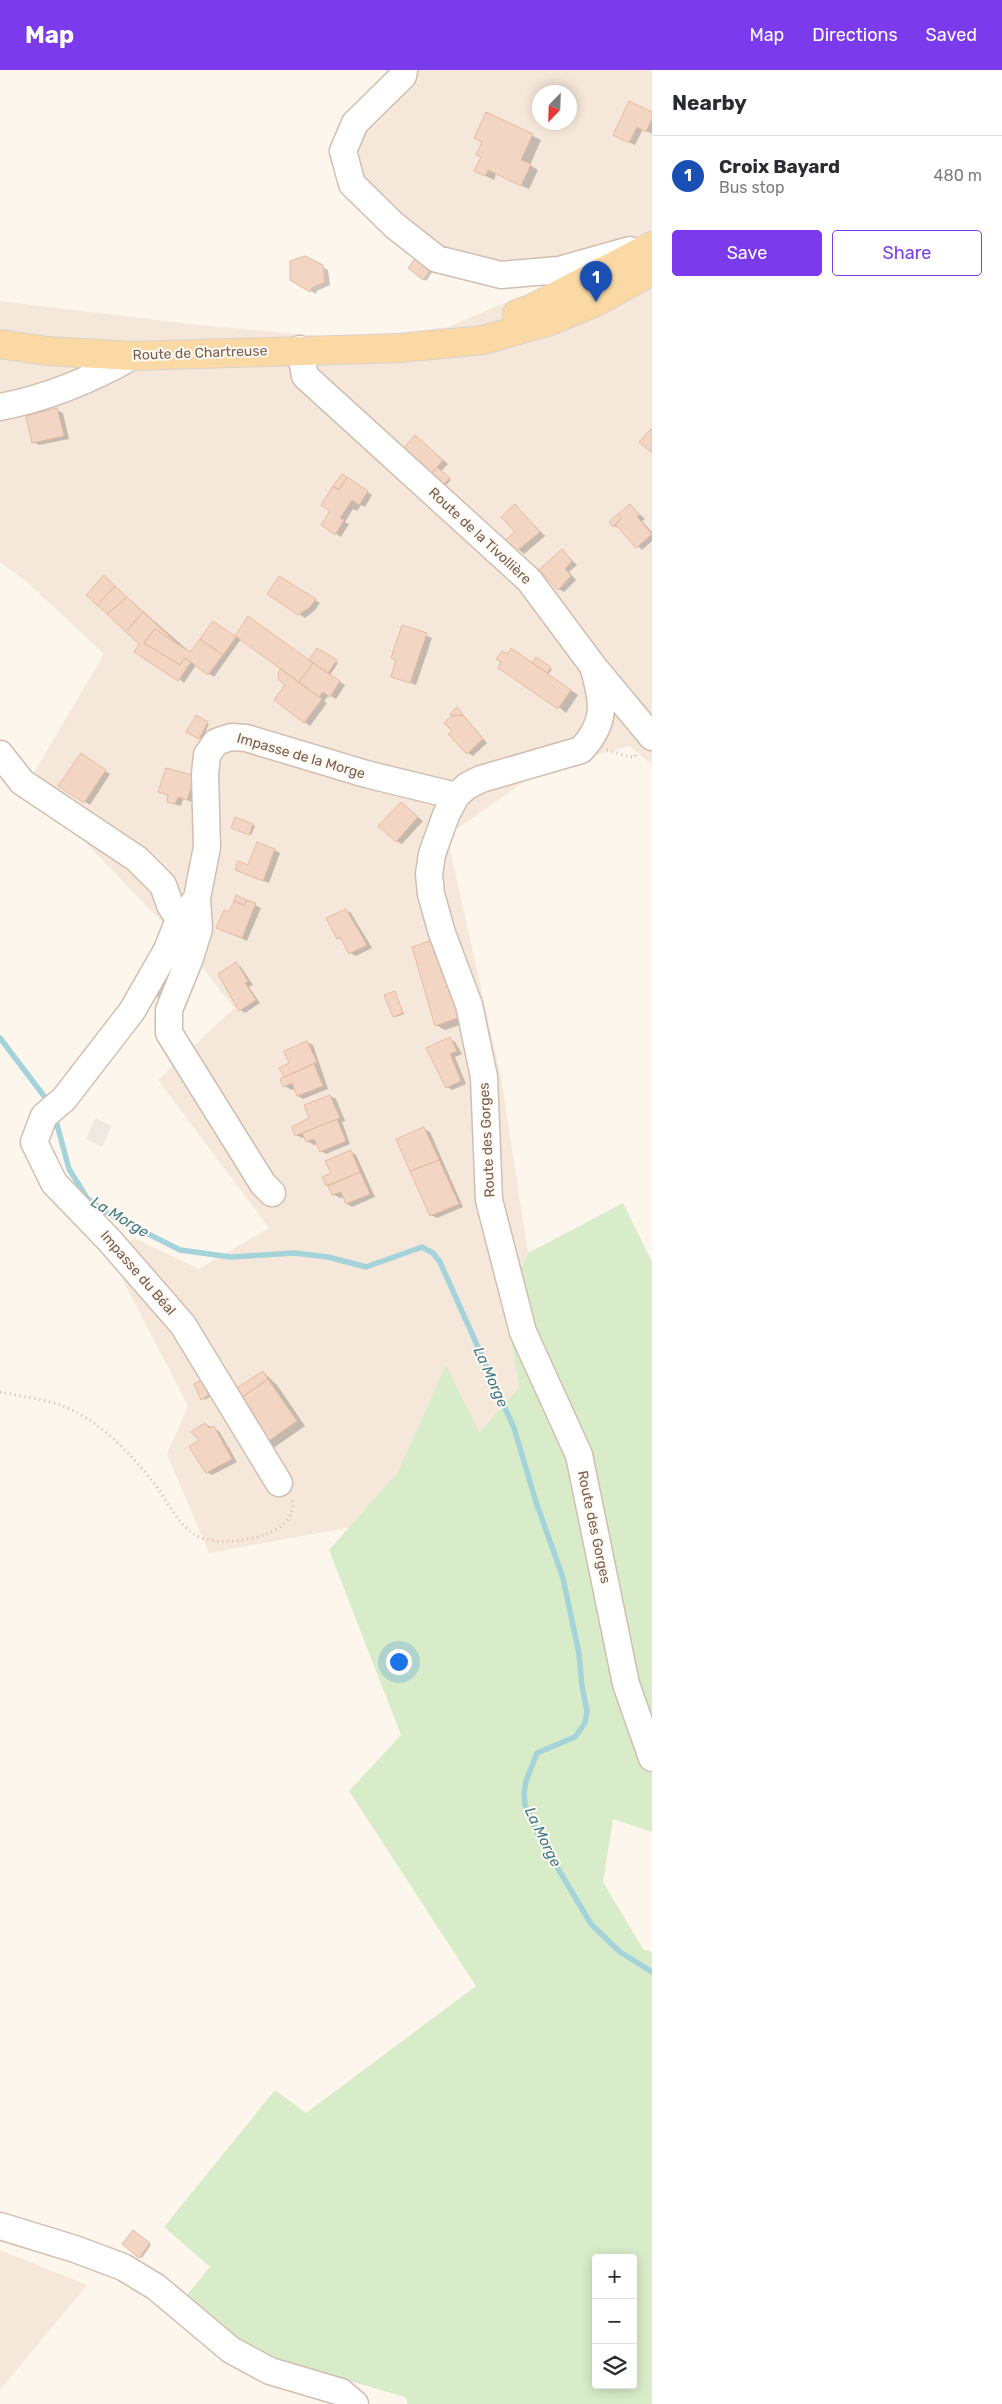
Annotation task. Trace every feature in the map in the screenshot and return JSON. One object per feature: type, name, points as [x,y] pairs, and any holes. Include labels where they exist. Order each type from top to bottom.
[{"type":"main road","name":"Route de Chartreuse","points":[[401,348],[477,328],[533,308],[652,244]]},
{"type":"main road","name":"Route de Chartreuse","points":[[0,344],[47,351],[133,356],[300,349],[401,348],[483,340],[547,322],[596,302],[652,271]]},
{"type":"street","points":[[404,70],[403,76],[355,123],[343,151],[352,184],[395,226],[437,259],[501,275],[559,270],[652,244]]},
{"type":"street","name":"Route de la Tivollière","points":[[300,349],[305,376],[529,580],[593,666],[644,742]]},
{"type":"street","points":[[0,408],[23,403],[72,386],[103,373],[133,356]]},
{"type":"street","points":[[581,750],[592,738],[601,712],[602,698],[593,666]]},
{"type":"street","name":"Impasse de la Morge","points":[[272,1193],[263,1184],[169,1033],[169,1010],[190,958],[198,929],[197,898],[207,847],[205,774],[207,755],[216,742],[231,737],[246,738],[366,774],[456,796]]},
{"type":"street","name":"Route des Gorges","points":[[581,750],[481,779],[467,786],[456,796],[438,834],[429,874],[431,894],[442,933],[469,1005],[484,1076],[489,1200],[523,1332],[579,1455],[626,1684],[652,1758]]},
{"type":"street","points":[[0,754],[22,782],[137,859],[163,885],[170,905],[180,921]]},
{"type":"street","name":"Impasse du Béal","points":[[197,898],[180,921],[167,950],[132,1011],[64,1098],[44,1116],[34,1142],[54,1183],[110,1241],[184,1325],[279,1483]]},
{"type":"street","points":[[0,2226],[75,2249],[123,2267],[156,2287],[231,2350],[270,2371],[341,2392],[355,2404]]},
{"type":"path","points":[[581,750],[609,750],[635,757],[644,742]]},
{"type":"path","points":[[0,1392],[53,1404],[84,1416],[108,1434],[154,1482],[186,1527],[196,1536],[208,1540],[246,1540],[282,1527],[290,1520],[294,1506],[291,1496],[279,1483]]},
{"type":"shaded area","points":[[387,70],[652,70],[652,765],[630,746],[542,769],[447,836],[501,1077],[528,1253],[505,1304],[519,1387],[460,1455],[440,1511],[209,1553],[167,1454],[188,1406],[112,1259],[134,1238],[199,1269],[269,1228],[158,1080],[234,1008],[189,950],[28,783],[104,654],[26,581],[0,562],[0,301],[189,324],[349,339],[448,327],[590,267],[516,266],[440,252],[368,190],[352,148]]},
{"type":"shaded area","points":[[95,1118],[112,1126],[102,1147],[86,1139]]},
{"type":"shaded area","points":[[0,2250],[87,2285],[0,2390]]},
{"type":"green space","points":[[623,1203],[652,1262],[652,1832],[613,1819],[603,1882],[643,1949],[652,1952],[652,2404],[408,2404],[405,2397],[254,2353],[187,2295],[210,2267],[164,2227],[275,2090],[306,2113],[476,1986],[349,1791],[401,1735],[329,1550],[398,1472],[446,1365],[479,1433],[519,1387],[505,1304],[528,1253]]},
{"type":"building","points":[[629,101],[652,112],[652,119],[646,132],[637,127],[629,143],[613,135]]},
{"type":"building","points":[[486,112],[533,134],[521,160],[531,164],[521,186],[488,170],[485,176],[474,171],[481,157],[476,155],[482,142],[474,138]]},
{"type":"building","points":[[305,256],[323,265],[325,282],[312,288],[310,292],[290,280],[290,261]]},
{"type":"building","points":[[416,257],[431,269],[423,280],[408,268]]},
{"type":"building","points":[[57,408],[64,436],[32,443],[26,416]]},
{"type":"building","points":[[652,429],[652,453],[639,442]]},
{"type":"building","points":[[415,435],[443,460],[431,474],[403,449]]},
{"type":"building","points":[[437,467],[450,478],[443,485],[431,474]]},
{"type":"building","points":[[342,474],[347,477],[339,490],[333,486]]},
{"type":"building","points":[[347,477],[368,491],[359,505],[352,500],[340,518],[344,520],[335,535],[321,525],[330,511],[321,505],[333,486],[339,490]]},
{"type":"building","points":[[515,504],[540,532],[517,551],[506,540],[515,532],[501,517]]},
{"type":"building","points":[[630,504],[640,515],[637,517],[652,534],[636,548],[615,524],[622,518],[618,514]]},
{"type":"building","points":[[618,514],[622,518],[613,527],[609,522]]},
{"type":"building","points":[[562,549],[572,561],[565,569],[571,576],[558,590],[539,570]]},
{"type":"building","points":[[104,575],[115,586],[97,605],[86,595]]},
{"type":"building","points":[[279,576],[316,599],[310,607],[298,615],[267,594]]},
{"type":"building","points":[[115,586],[127,597],[107,614],[97,605]]},
{"type":"building","points":[[127,597],[143,612],[126,632],[107,614]]},
{"type":"building","points":[[143,612],[179,645],[155,629],[144,643],[180,665],[185,658],[191,662],[178,681],[134,652],[139,644],[126,632]]},
{"type":"building","points":[[248,616],[313,663],[299,682],[235,636]]},
{"type":"building","points":[[213,621],[236,637],[223,655],[200,639]]},
{"type":"building","points":[[402,625],[427,633],[410,683],[391,677],[396,660],[391,658]]},
{"type":"building","points":[[155,629],[190,652],[200,639],[223,655],[208,675],[185,658],[180,665],[144,643]]},
{"type":"building","points":[[317,648],[337,660],[328,673],[309,660]]},
{"type":"building","points":[[511,648],[571,690],[558,709],[498,668],[501,662],[496,659],[502,651],[507,654]]},
{"type":"building","points":[[536,657],[551,667],[547,673],[532,663]]},
{"type":"building","points":[[313,663],[340,681],[330,697],[323,692],[319,697],[299,682]]},
{"type":"building","points":[[280,669],[322,699],[304,723],[274,700],[285,685],[279,680],[278,674]]},
{"type":"building","points":[[457,707],[463,715],[452,716],[450,714]]},
{"type":"building","points":[[196,715],[208,722],[199,739],[186,732]]},
{"type":"building","points":[[463,715],[483,739],[467,754],[448,734],[452,731],[444,723],[452,716]]},
{"type":"building","points":[[81,753],[106,770],[84,803],[58,786]]},
{"type":"building","points":[[166,768],[195,776],[187,800],[178,797],[175,804],[167,802],[168,795],[158,792]]},
{"type":"building","points":[[401,802],[418,817],[396,842],[378,826]]},
{"type":"building","points":[[235,817],[253,824],[249,835],[231,828]]},
{"type":"building","points":[[257,842],[275,849],[263,881],[235,870],[238,861],[248,865]]},
{"type":"building","points":[[236,895],[247,900],[244,905],[234,901]]},
{"type":"building","points":[[247,900],[256,903],[242,938],[216,928],[224,910],[229,912],[234,901],[244,905]]},
{"type":"building","points":[[346,909],[367,945],[349,954],[340,937],[337,939],[326,918]]},
{"type":"building","points":[[435,939],[463,1016],[435,1026],[412,947]]},
{"type":"building","points":[[236,962],[248,981],[245,983],[256,1000],[239,1011],[218,974]]},
{"type":"building","points":[[395,991],[403,1013],[393,1017],[384,995]]},
{"type":"building","points":[[450,1037],[457,1051],[450,1054],[461,1081],[446,1088],[426,1048]]},
{"type":"building","points":[[307,1041],[317,1062],[284,1077],[279,1068],[289,1063],[284,1051]]},
{"type":"building","points":[[314,1064],[323,1086],[297,1096],[292,1083],[283,1087],[280,1079]]},
{"type":"building","points":[[330,1095],[340,1118],[295,1136],[292,1127],[309,1118],[304,1105]]},
{"type":"building","points":[[337,1119],[346,1141],[320,1152],[314,1139],[306,1142],[302,1133]]},
{"type":"building","points":[[424,1127],[439,1160],[410,1171],[396,1139]]},
{"type":"building","points":[[351,1150],[360,1172],[326,1186],[322,1177],[331,1173],[325,1161]]},
{"type":"building","points":[[439,1160],[459,1204],[430,1216],[410,1171]]},
{"type":"building","points":[[360,1172],[370,1194],[346,1204],[341,1192],[332,1195],[328,1186]]},
{"type":"building","points":[[263,1371],[268,1379],[235,1402],[229,1393]]},
{"type":"building","points":[[268,1379],[297,1421],[263,1445],[235,1402]]},
{"type":"building","points":[[201,1380],[210,1394],[201,1400],[194,1384]]},
{"type":"building","points":[[205,1423],[209,1428],[214,1426],[232,1459],[206,1473],[189,1447],[199,1440],[191,1432]]},
{"type":"building","points":[[133,2230],[150,2243],[139,2258],[122,2244]]},
{"type":"waterway","name":"La Morge","points":[[0,1038],[50,1104]]},
{"type":"waterway","name":"La Morge","points":[[55,1117],[69,1169],[87,1198],[105,1212],[180,1250],[231,1257],[294,1253],[328,1257],[366,1267],[422,1247],[433,1253],[440,1262],[514,1428],[536,1502],[563,1578],[579,1654],[587,1711],[585,1723],[575,1737],[537,1753],[526,1781],[525,1805],[538,1835],[591,1924],[620,1952],[652,1972]]},
{"type":"place","name":"Croix Bayard","points":[[596,302]]}]
